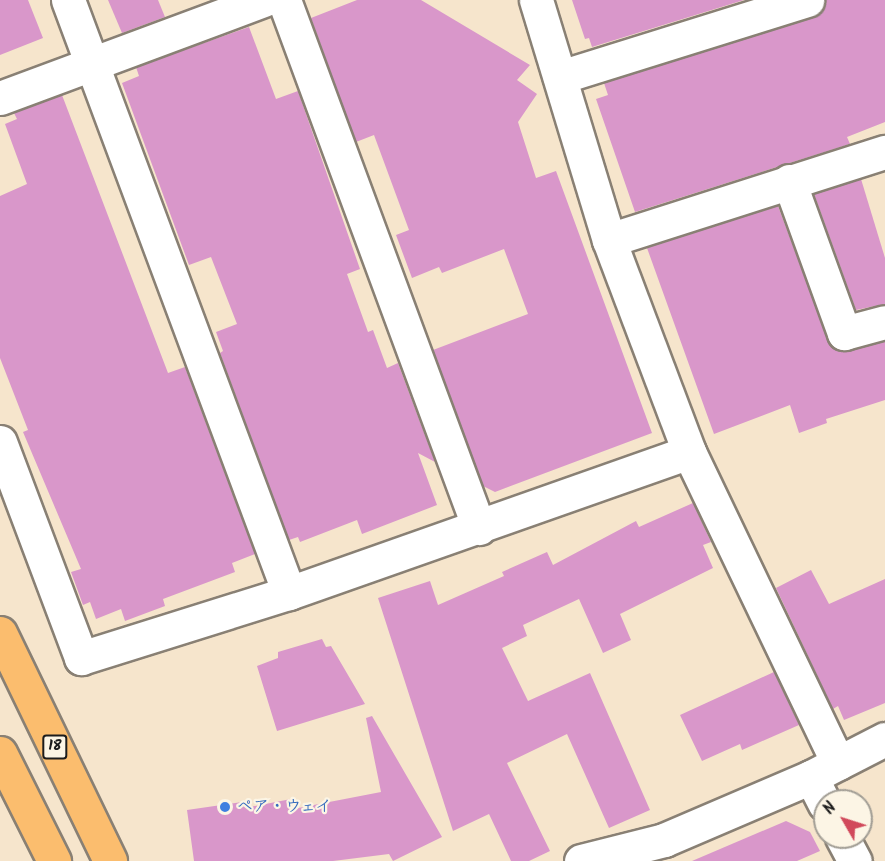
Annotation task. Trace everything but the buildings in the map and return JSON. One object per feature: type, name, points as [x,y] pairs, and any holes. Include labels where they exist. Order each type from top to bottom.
[{"type":"main road","name":"18","points":[[0,633],[110,861]]},
{"type":"main road","points":[[0,753],[54,861]]},
{"type":"street","points":[[68,0],[289,593]]},
{"type":"street","points":[[0,98],[263,0]]},
{"type":"street","points":[[284,0],[478,528]]},
{"type":"street","points":[[536,0],[609,240],[689,452],[824,781]]},
{"type":"street","points":[[560,77],[807,0]]},
{"type":"street","points":[[609,240],[885,152]]},
{"type":"street","points":[[789,181],[844,333],[885,321]]},
{"type":"street","points":[[0,442],[81,658],[289,593],[689,452]]},
{"type":"street","points":[[595,859],[664,840],[824,781],[885,739]]},
{"type":"place","name":"ペア・ウェイ","points":[[225,807]]}]
